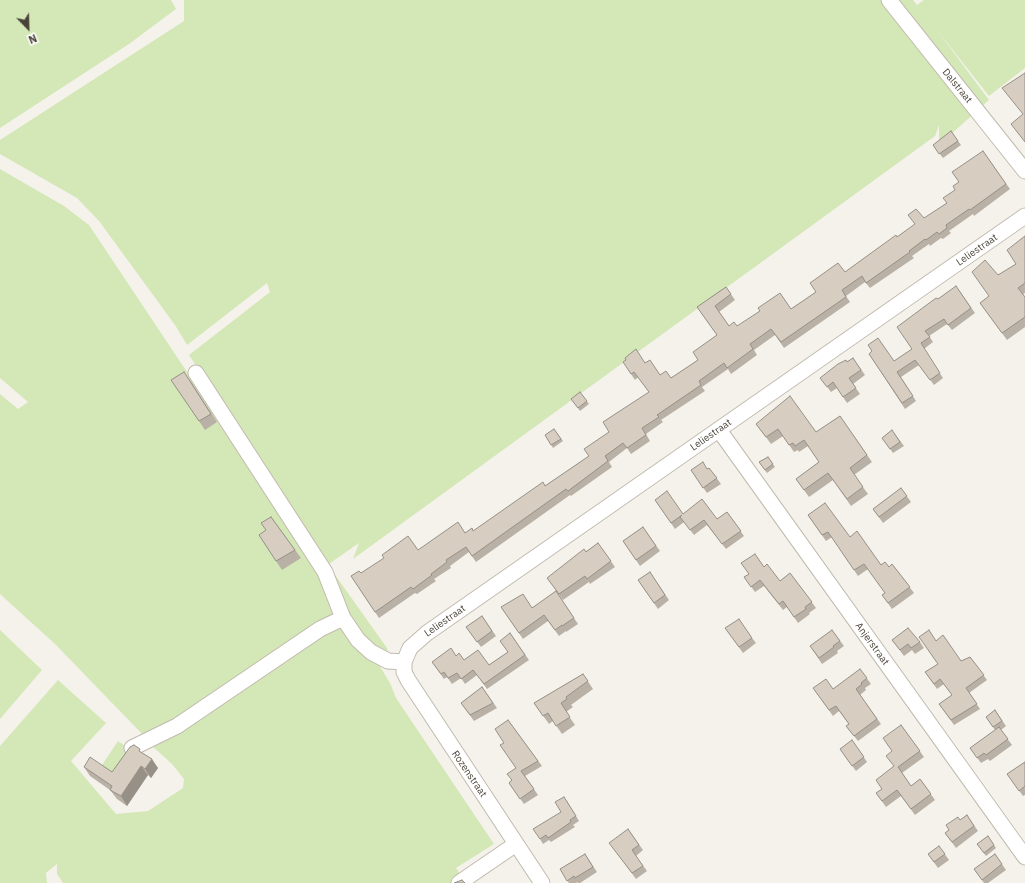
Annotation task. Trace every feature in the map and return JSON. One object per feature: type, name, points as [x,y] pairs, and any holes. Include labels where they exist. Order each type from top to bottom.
[{"type":"street","name":"Dalstraat","points":[[889,0],[1025,171]]},
{"type":"street","name":"Leliestraat","points":[[404,662],[410,648],[427,633],[1025,216]]},
{"type":"street","points":[[196,373],[326,572],[342,618],[358,640],[371,652],[388,662],[404,662]]},
{"type":"street","name":"Anjerstraat","points":[[719,430],[1025,857]]},
{"type":"street","points":[[132,748],[177,726],[320,629],[342,618]]},
{"type":"street","name":"Rozenstraat","points":[[404,662],[404,672],[414,691],[542,883]]},
{"type":"street","points":[[459,883],[516,844]]},
{"type":"green space","points":[[0,0],[171,0],[176,9],[129,44],[0,128]]},
{"type":"green space","points":[[184,0],[913,0],[917,5],[924,0],[1025,0],[1025,68],[989,96],[937,30],[989,100],[939,145],[939,125],[935,136],[353,559],[359,543],[326,566],[189,355],[270,292],[267,283],[187,345],[175,325],[99,221],[77,198],[0,154],[0,140],[184,21]]},
{"type":"green space","points":[[0,169],[64,206],[89,225],[323,576],[339,617],[237,687],[144,736],[55,644],[0,594],[0,394],[18,409],[28,402],[0,378]]},
{"type":"green space","points":[[333,572],[387,648],[388,653],[361,639],[331,576]]},
{"type":"green space","points":[[330,626],[345,628],[376,660],[390,683],[396,698],[494,844],[456,868],[466,883],[63,883],[57,874],[57,864],[46,873],[47,883],[0,883],[0,746],[58,680],[106,723],[71,761],[116,814],[148,811],[183,788],[184,779],[172,764],[151,745],[214,710],[243,691],[309,646],[320,632]]},
{"type":"green space","points":[[0,630],[42,670],[0,719]]},
{"type":"green space","points":[[118,741],[137,754],[119,781],[100,768]]},
{"type":"building","points":[[1025,73],[1025,142],[1011,124],[1023,114],[1002,88]]},
{"type":"building","points":[[951,131],[958,141],[939,154],[933,145]]},
{"type":"building","points":[[983,151],[1006,184],[946,225],[947,228],[939,234],[937,232],[926,240],[925,239],[909,251],[910,252],[866,283],[862,276],[842,290],[846,297],[781,342],[771,329],[750,344],[753,349],[727,368],[724,363],[699,381],[701,385],[657,415],[659,417],[642,428],[646,435],[627,448],[623,443],[605,456],[608,461],[568,491],[566,489],[472,556],[466,547],[446,560],[447,562],[413,589],[411,587],[375,612],[351,576],[359,571],[361,573],[384,558],[382,555],[408,536],[418,550],[458,522],[465,533],[472,528],[473,531],[543,482],[545,486],[589,456],[584,449],[609,432],[603,422],[649,392],[634,372],[631,374],[623,362],[626,360],[625,358],[636,349],[645,363],[650,360],[660,375],[666,371],[671,378],[698,360],[693,352],[717,335],[697,307],[726,287],[731,294],[715,306],[729,326],[734,322],[737,326],[760,311],[758,308],[780,293],[791,309],[816,292],[810,283],[838,263],[845,272],[896,235],[897,237],[915,224],[908,215],[916,209],[924,218],[947,203],[943,198],[955,190],[953,186],[959,182],[952,172]]},
{"type":"building","points":[[1025,236],[1025,283],[1018,288],[1025,297],[1025,317],[1002,333],[980,303],[989,296],[972,272],[985,260],[998,275],[1016,264],[1007,250]]},
{"type":"building","points":[[956,286],[971,308],[948,325],[944,319],[925,331],[930,337],[921,343],[940,373],[930,380],[915,360],[897,372],[913,396],[902,403],[869,354],[872,351],[868,345],[878,338],[894,361],[912,349],[897,327],[936,298],[938,299]]},
{"type":"building","points":[[853,358],[861,370],[849,378],[856,388],[843,397],[833,382],[827,387],[820,378],[838,364],[846,360],[847,362]]},
{"type":"building","points":[[184,372],[211,414],[199,421],[171,380]]},
{"type":"building","points":[[580,392],[587,401],[578,408],[571,399]]},
{"type":"building","points":[[790,396],[816,432],[840,416],[867,455],[850,468],[863,487],[847,499],[828,473],[804,490],[796,479],[819,462],[804,440],[795,446],[793,443],[789,445],[778,429],[766,437],[756,424]]},
{"type":"building","points":[[554,429],[561,439],[551,445],[545,435]]},
{"type":"building","points":[[892,430],[900,442],[890,449],[882,438]]},
{"type":"building","points":[[768,457],[773,464],[765,470],[759,462]]},
{"type":"building","points":[[703,462],[707,469],[709,468],[717,478],[703,488],[691,470]]},
{"type":"building","points":[[901,488],[907,496],[879,517],[873,509]]},
{"type":"building","points":[[667,491],[683,514],[702,499],[717,519],[727,512],[741,531],[722,544],[704,520],[690,530],[680,517],[682,515],[671,523],[655,500]]},
{"type":"building","points":[[825,503],[850,537],[857,531],[881,565],[885,562],[889,567],[892,564],[910,587],[888,603],[882,595],[885,593],[864,564],[854,570],[828,532],[822,535],[808,515]]},
{"type":"building","points":[[271,517],[295,550],[276,561],[259,535],[266,530],[261,523]]},
{"type":"building","points":[[643,527],[656,546],[636,560],[623,541]]},
{"type":"building","points":[[598,543],[611,561],[587,579],[585,576],[559,594],[547,578],[584,549],[586,552]]},
{"type":"building","points":[[755,554],[764,567],[767,564],[780,581],[790,573],[812,602],[805,607],[806,609],[794,617],[783,601],[779,604],[760,580],[751,587],[744,577],[749,574],[741,563]]},
{"type":"building","points":[[650,572],[665,595],[654,603],[638,580]]},
{"type":"building","points":[[556,591],[574,618],[555,630],[544,615],[519,633],[501,607],[523,594],[532,608]]},
{"type":"building","points":[[482,616],[492,631],[477,642],[466,627]]},
{"type":"building","points":[[739,619],[752,638],[739,647],[725,628]]},
{"type":"building","points":[[908,628],[920,642],[911,648],[908,644],[900,650],[892,640]]},
{"type":"building","points":[[832,630],[840,641],[819,658],[810,646]]},
{"type":"building","points":[[929,630],[936,641],[943,635],[961,661],[970,657],[984,675],[966,688],[977,704],[951,720],[939,704],[952,695],[940,679],[934,684],[925,672],[938,664],[919,637]]},
{"type":"building","points":[[510,633],[525,655],[484,684],[473,670],[461,679],[457,673],[448,678],[444,672],[441,674],[432,662],[451,648],[456,656],[459,653],[464,660],[478,650],[489,665],[508,652],[500,641]]},
{"type":"building","points":[[860,669],[867,678],[856,689],[877,719],[854,736],[846,726],[849,724],[836,706],[829,710],[813,688],[826,679],[833,689]]},
{"type":"building","points":[[583,674],[588,681],[566,697],[567,699],[561,703],[570,717],[556,726],[548,713],[543,716],[534,703]]},
{"type":"building","points":[[482,687],[493,703],[470,715],[461,703]]},
{"type":"building","points":[[995,710],[1002,721],[993,727],[986,717]]},
{"type":"building","points":[[508,720],[538,761],[521,771],[534,789],[520,799],[509,783],[512,780],[507,774],[516,768],[500,745],[504,743],[495,729]]},
{"type":"building","points":[[901,725],[920,751],[898,767],[911,786],[920,779],[931,794],[911,809],[897,790],[882,801],[876,793],[882,789],[876,780],[894,766],[886,756],[892,751],[883,738]]},
{"type":"building","points":[[999,727],[1008,739],[986,755],[984,753],[977,758],[970,748]]},
{"type":"building","points":[[852,740],[864,757],[852,766],[840,749]]},
{"type":"building","points":[[134,745],[140,749],[139,751],[152,759],[145,769],[141,766],[121,796],[110,790],[112,786],[84,767],[90,757],[112,772],[130,747]]},
{"type":"building","points":[[1025,762],[1025,786],[1019,791],[1007,774]]},
{"type":"building","points":[[564,797],[576,816],[570,820],[571,822],[548,838],[546,835],[540,839],[533,829],[561,812],[555,802]]},
{"type":"building","points":[[967,815],[974,826],[952,842],[945,833],[949,830],[946,825],[958,817],[960,820]]},
{"type":"building","points":[[628,829],[639,845],[632,850],[643,866],[632,873],[609,843]]},
{"type":"building","points":[[988,836],[994,845],[984,853],[977,844]]},
{"type":"building","points":[[939,846],[945,854],[934,862],[928,854]]},
{"type":"building","points":[[585,854],[593,867],[567,881],[560,869]]},
{"type":"building","points":[[995,854],[1002,864],[982,880],[974,869]]},
{"type":"building","points":[[462,880],[465,883],[454,883]]}]
